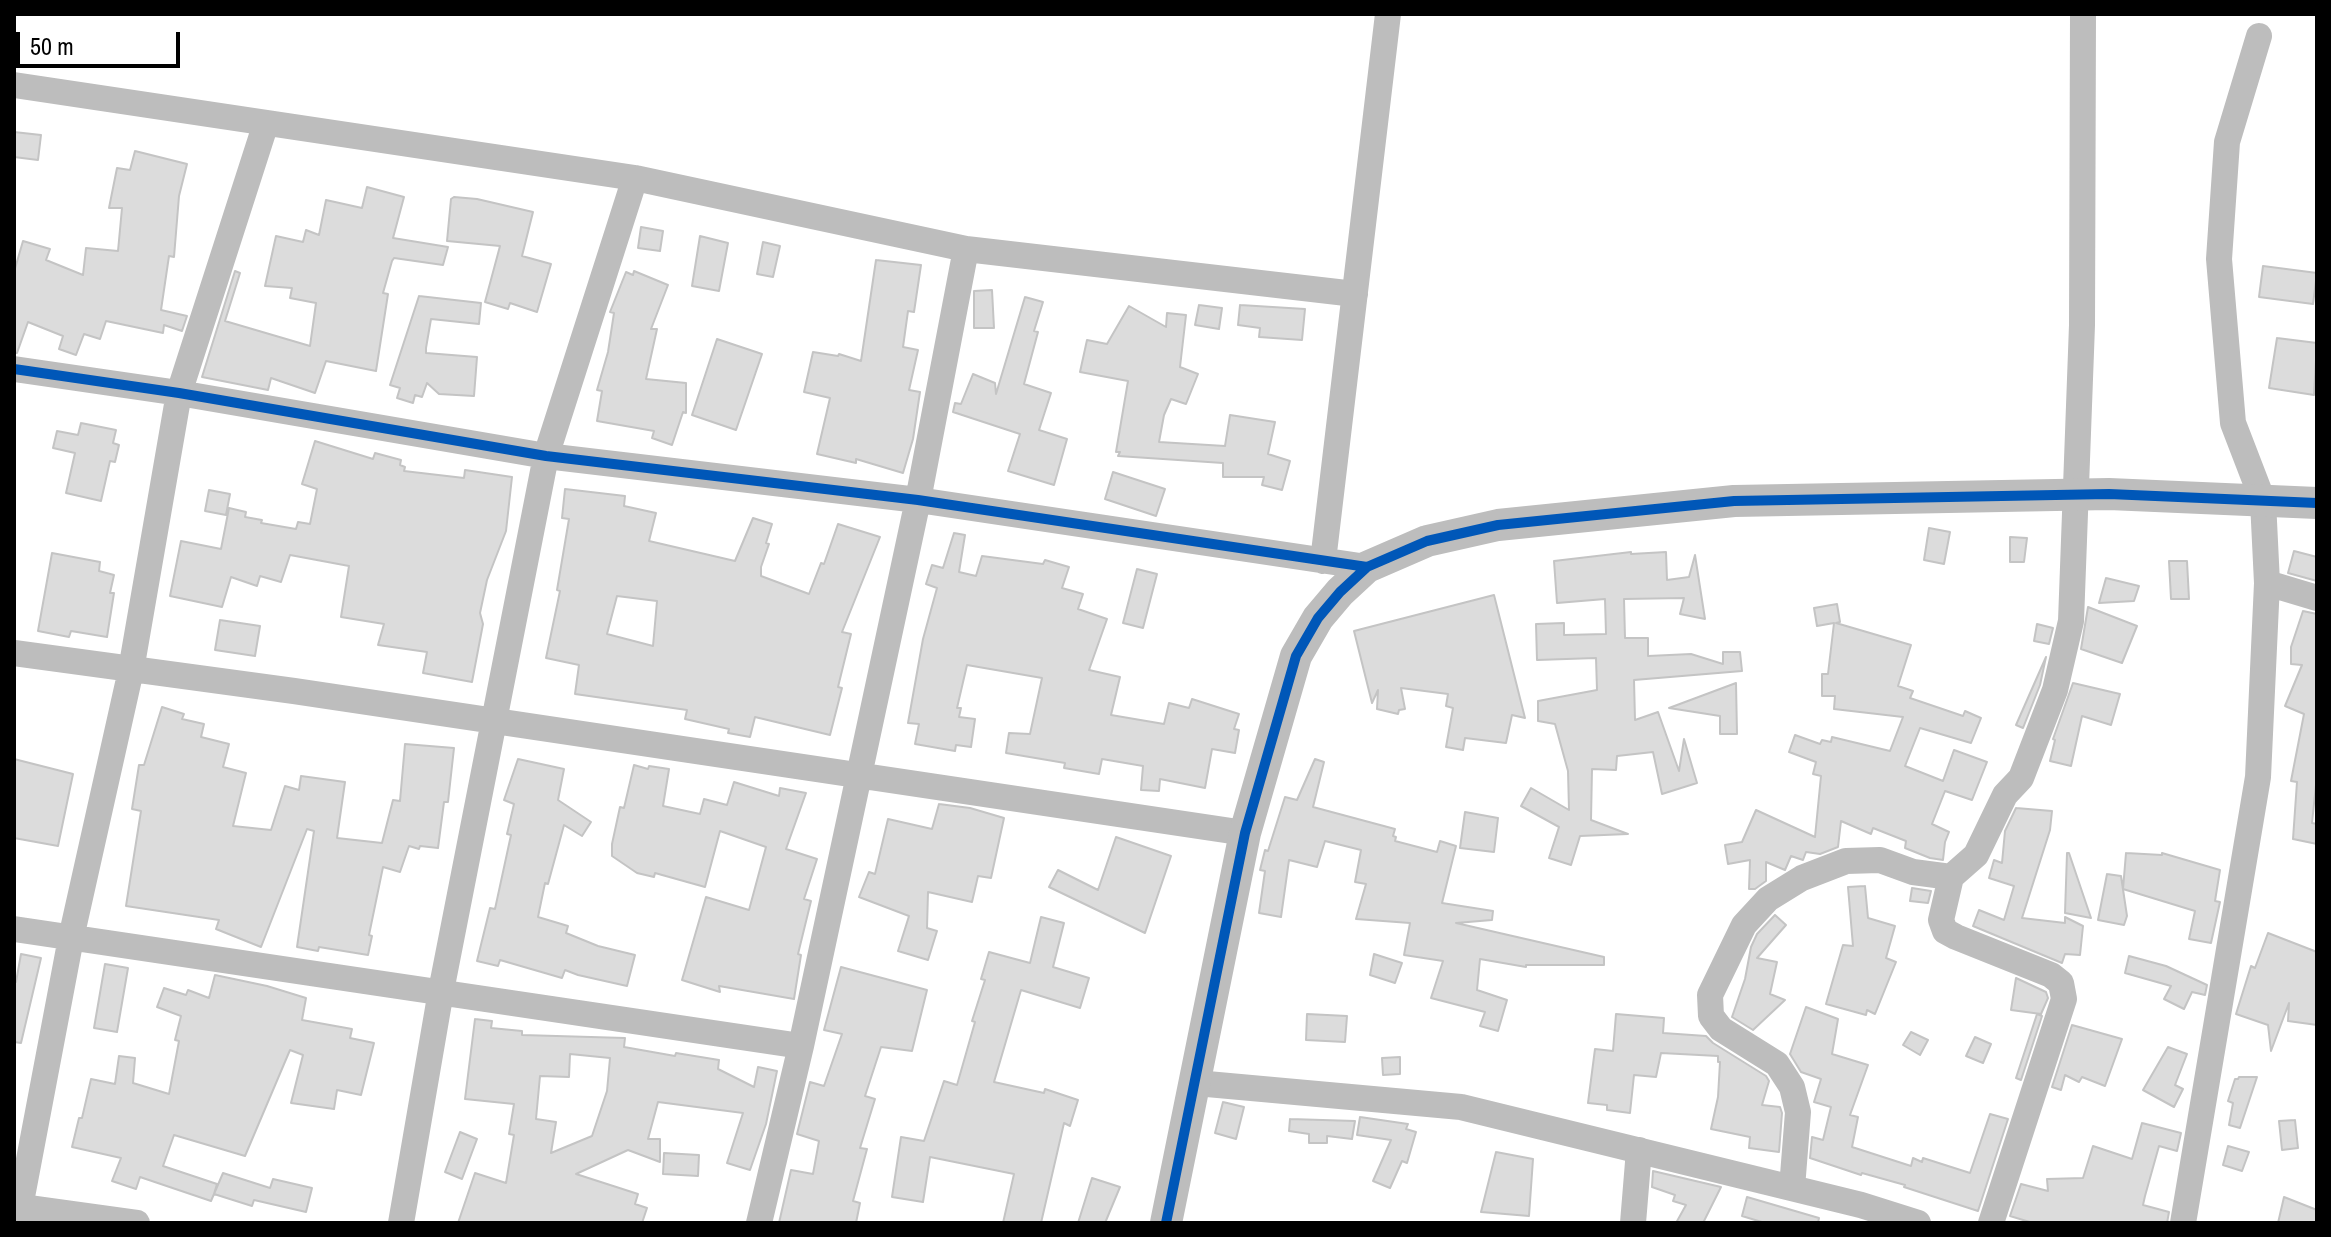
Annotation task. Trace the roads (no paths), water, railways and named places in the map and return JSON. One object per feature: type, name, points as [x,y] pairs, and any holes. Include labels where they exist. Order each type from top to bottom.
[{"type":"street","points":[[1323,561],[1388,14]]},
{"type":"street","points":[[1991,1223],[2064,999],[2061,983],[2051,975],[1945,931],[1941,920],[1951,877],[1976,855],[2005,795],[2021,778],[2055,690],[2071,621],[2083,262],[2083,14]]},
{"type":"street","points":[[2183,1223],[2258,777],[2267,583],[2263,501],[2233,423],[2219,259],[2227,142],[2259,36]]},
{"type":"street","points":[[14,85],[635,178],[966,249],[1355,294]]},
{"type":"street","points":[[137,1223],[17,1212],[71,938],[131,670],[179,393],[266,123]]},
{"type":"street","points":[[401,1223],[441,991],[546,456],[635,178]]},
{"type":"street","points":[[759,1223],[801,1046],[918,500],[966,249]]},
{"type":"street","points":[[14,369],[179,393],[546,456],[918,500],[1367,567]]},
{"type":"street","points":[[1166,1223],[1245,833],[1296,656],[1318,618],[1367,567],[1427,541],[1498,525],[1718,502],[2077,495],[2317,503]]},
{"type":"street","points":[[2267,583],[2317,598]]},
{"type":"street","points":[[14,653],[1245,833]]},
{"type":"street","points":[[1792,1188],[1798,1112],[1792,1087],[1777,1064],[1721,1029],[1711,1016],[1710,995],[1744,925],[1768,899],[1791,885],[1846,861],[1880,860],[1913,872],[1951,877]]},
{"type":"street","points":[[14,929],[801,1046]]},
{"type":"street","points":[[1196,1083],[1461,1107],[1792,1188],[1859,1214],[1918,1223]]},
{"type":"street","points":[[1633,1223],[1639,1150]]}]
